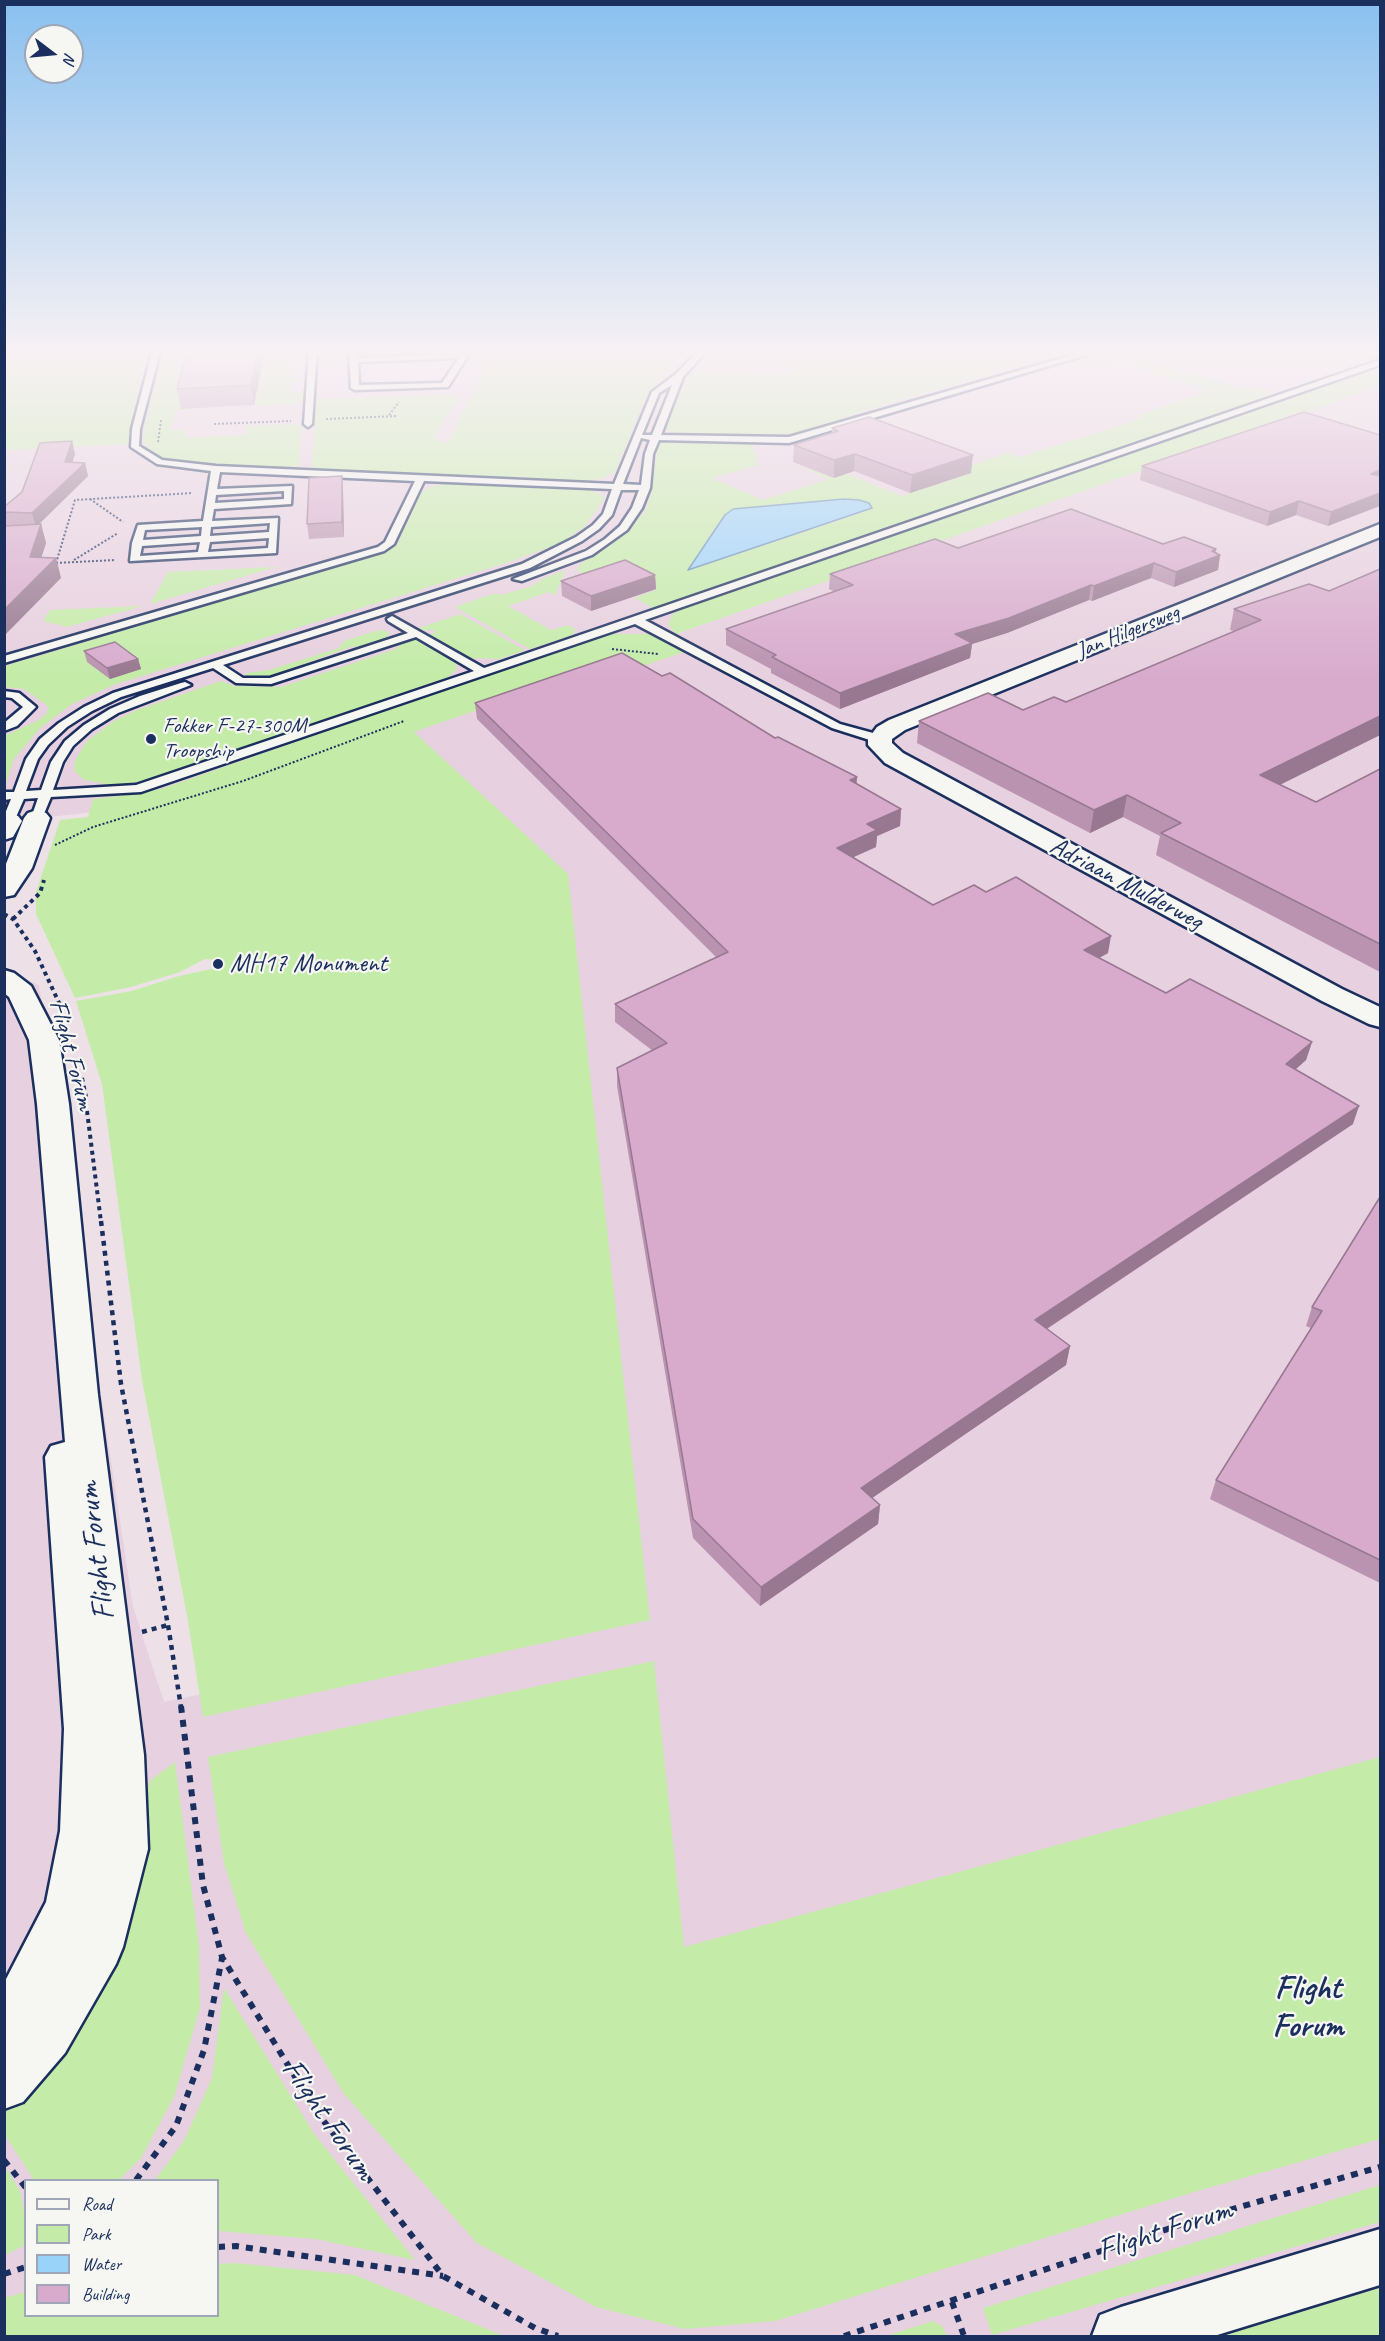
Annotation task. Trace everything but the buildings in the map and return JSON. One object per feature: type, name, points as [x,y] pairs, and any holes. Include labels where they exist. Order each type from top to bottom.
[{"type":"street","name":"Jan Hilgersweg","points":[[880,740],[885,732],[897,725],[1380,530]]},
{"type":"street","name":"Adriaan Mulderweg","points":[[880,740],[880,745],[894,758],[1332,995],[1380,1018]]},
{"type":"street","points":[[4,889],[19,868],[41,806]]},
{"type":"street","name":"Flight Forum","points":[[4,2024],[19,2008],[70,1906],[84,1831],[87,1729],[28,1064],[9,993]]},
{"type":"street","name":"Flight Forum","points":[[4,2083],[47,2036],[98,1947],[124,1849],[121,1755],[79,1395],[53,1104],[44,1040],[9,993]]},
{"type":"street","points":[[1133,2335],[1380,2258]]},
{"type":"lane","points":[[154,458],[160,462],[216,470],[645,488]]},
{"type":"lane","points":[[6,816],[18,796],[32,759],[44,742],[63,725],[88,709],[117,695],[526,566],[561,550],[596,527],[607,514],[629,458]]},
{"type":"lane","points":[[41,806],[57,762],[69,744],[88,727],[114,711],[144,698],[561,565],[589,553],[608,542],[624,528],[637,508],[645,488],[649,458]]},
{"type":"lane","points":[[18,796],[41,806],[137,789],[1104,458]]},
{"type":"lane","points":[[203,555],[216,470]]},
{"type":"lane","points":[[4,660],[381,549],[389,544],[421,478]]},
{"type":"lane","points":[[210,506],[288,502],[289,488],[212,492]]},
{"type":"lane","points":[[275,520],[273,551],[134,559],[141,527],[207,524],[275,520]]},
{"type":"lane","points":[[137,543],[274,535]]},
{"type":"lane","points":[[392,619],[483,672]]},
{"type":"lane","points":[[636,620],[836,726],[880,740]]},
{"type":"lane","points":[[215,664],[240,681],[271,681],[417,634]]},
{"type":"lane","points":[[4,694],[15,695],[30,707],[13,724],[4,728]]},
{"type":"lane","points":[[6,816],[18,796]]},
{"type":"path","points":[[134,559],[56,563],[75,500],[212,492]]},
{"type":"path","points":[[89,499],[129,526],[141,527]]},
{"type":"path","points":[[71,562],[129,526]]},
{"type":"path","points":[[607,650],[660,655],[686,646]]},
{"type":"path","points":[[53,846],[93,826],[243,781],[408,720]]},
{"type":"path","points":[[13,919],[40,893],[45,874]]},
{"type":"path","name":"Flight Forum","points":[[4,914],[13,919],[35,951],[61,1009]]},
{"type":"path","name":"Flight Forum","points":[[81,1074],[86,1096],[121,1384],[168,1625],[186,1739],[203,1885],[222,1957],[316,2111],[443,2276]]},
{"type":"path","name":"Flight Forum","points":[[137,2179],[177,2126],[204,2050],[222,1957]]},
{"type":"path","points":[[4,2160],[24,2185]]},
{"type":"path","name":"Flight Forum","points":[[844,2337],[1201,2218],[1380,2167]]},
{"type":"path","name":"Flight Forum","points":[[219,2247],[236,2246],[443,2276],[535,2328],[558,2337]]},
{"type":"path","points":[[4,2274],[24,2268]]},
{"type":"path","points":[[952,2302],[964,2337]]},
{"type":"shaded area","points":[[5,458],[1132,458],[669,625],[677,634],[1163,458],[1380,458],[1380,2336],[5,2336],[4,971],[39,985],[133,1607],[164,1702],[610,1609],[396,735],[647,635],[620,635],[120,809],[5,822]]},
{"type":"green space","points":[[299,458],[299,467],[286,471],[210,467],[165,459]]},
{"type":"green space","points":[[313,458],[621,458],[615,472],[600,479],[583,481],[325,472],[312,467]]},
{"type":"green space","points":[[656,458],[756,458],[758,465],[712,478],[763,500],[829,479],[809,470],[824,465],[902,496],[972,473],[962,468],[992,458],[1090,458],[653,608],[635,598],[658,589],[624,572],[580,583],[583,574],[577,570],[580,564],[608,547],[645,512],[651,494]],"holes":[[[844,499],[861,513],[689,570],[725,515],[733,509]]]},
{"type":"green space","points":[[1115,458],[1176,458],[676,634],[668,624],[673,614]]},
{"type":"green space","points":[[450,483],[574,488],[591,490],[605,497],[585,526],[561,543],[509,562],[116,684],[72,704],[40,728],[14,759],[5,786],[4,736],[39,720],[47,713],[48,706],[24,689],[5,687],[5,666],[382,553],[397,544],[421,493],[430,487]]},
{"type":"green space","points":[[276,567],[150,604],[168,572]]},
{"type":"green space","points":[[565,571],[555,595],[549,592],[508,606],[551,630],[568,625],[575,629],[573,635],[530,649],[455,607],[492,594],[505,594],[535,585],[542,579]]},
{"type":"green space","points":[[143,606],[67,627],[43,621],[50,610]]},
{"type":"green space","points":[[460,614],[525,650],[500,659],[471,658],[428,635],[436,632],[432,629],[425,631],[419,628]]},
{"type":"green space","points":[[379,630],[390,632],[385,639],[367,646],[350,647],[266,678],[247,676],[246,673],[269,670],[339,648],[344,641]]},
{"type":"green space","points":[[603,634],[652,634],[684,652],[634,669],[477,710],[414,732],[568,874],[650,1620],[203,1717],[188,1621],[142,1380],[102,1084],[76,1001],[132,991],[179,976],[221,967],[225,963],[222,960],[205,959],[180,972],[131,987],[75,998],[36,914],[36,892],[60,820],[88,817],[93,799],[164,788]]},
{"type":"green space","points":[[417,638],[455,661],[457,669],[448,677],[152,780],[112,785],[84,780],[74,770],[75,760],[87,741],[114,721],[137,710],[221,681],[234,686],[281,687],[396,649],[402,643]]},
{"type":"green space","points":[[654,1661],[684,1947],[1380,1757],[1380,2139],[1194,2192],[775,2321],[685,2329],[596,2307],[477,2243],[344,2094],[246,1933],[224,1863],[208,1757]]},
{"type":"green space","points":[[175,1762],[199,1946],[200,2008],[174,2097],[141,2158],[120,2179],[33,2179],[5,2135],[5,2102],[151,1780]]},
{"type":"green space","points":[[224,1988],[315,2135],[415,2260],[316,2239],[219,2231],[219,2179],[156,2179],[184,2141],[212,2078]]},
{"type":"green space","points":[[5,2167],[20,2191],[24,2212],[24,2246],[5,2255]]},
{"type":"green space","points":[[1380,2185],[1380,2222],[992,2335],[983,2308]]},
{"type":"green space","points":[[235,2263],[355,2275],[504,2336],[5,2336],[5,2298],[24,2292],[24,2317],[219,2317],[219,2264]]},
{"type":"green space","points":[[1380,2288],[1380,2336],[1222,2336]]},
{"type":"green space","points":[[933,2321],[943,2327],[947,2336],[886,2336]]},
{"type":"water","points":[[844,499],[869,503],[872,508],[688,570],[725,515],[733,509]]},
{"type":"place","name":"Fokker F-27-300M Troopship","points":[[151,739]]},
{"type":"place","name":"MH17 Monument","points":[[218,964]]},
{"type":"district","name":"Flight Forum","points":[[1308,2008]]}]
